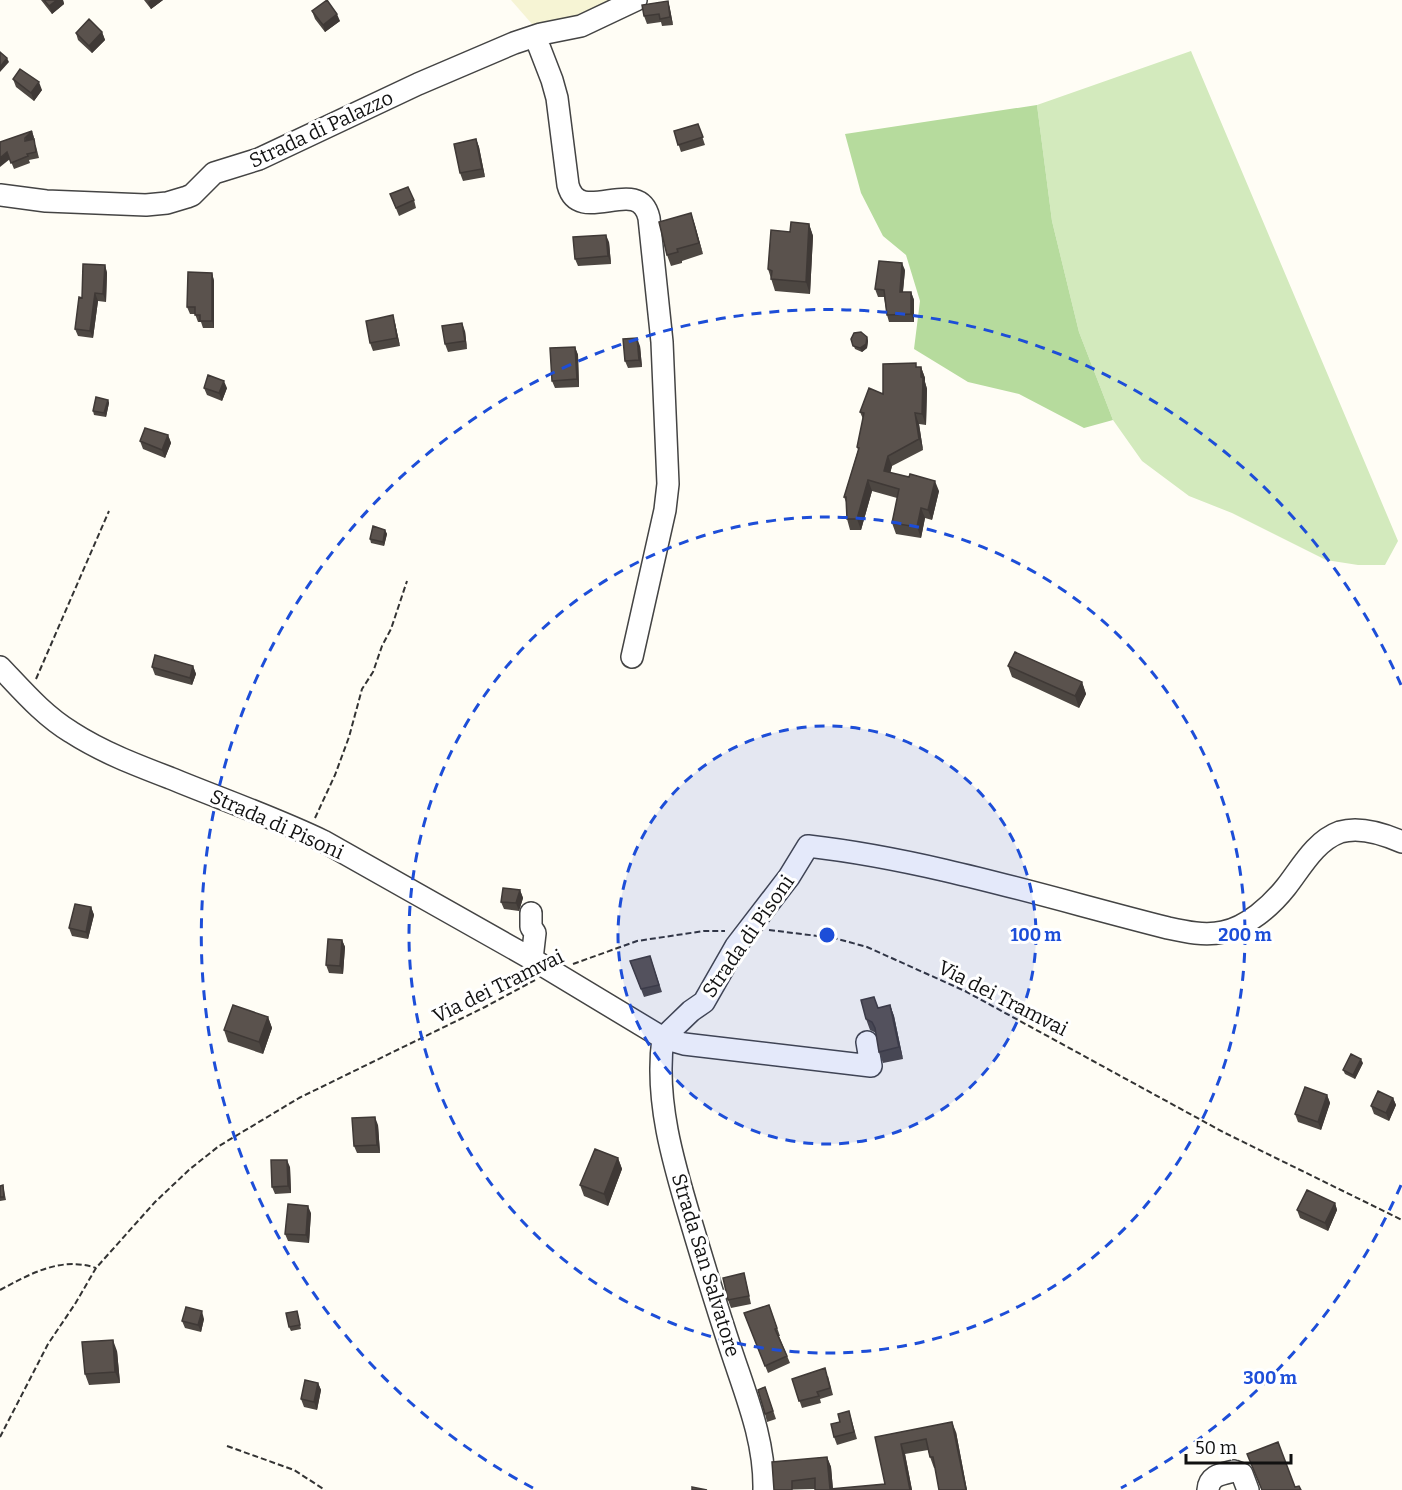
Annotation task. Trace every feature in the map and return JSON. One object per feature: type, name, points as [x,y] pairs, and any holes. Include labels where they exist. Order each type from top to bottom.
[{"type":"street","name":"Strada di Palazzo","points":[[0,195],[46,201],[150,205],[174,201],[192,195],[214,173],[259,159],[418,84],[535,36],[581,26],[636,0]]},
{"type":"street","points":[[535,36],[554,89],[568,185],[572,195],[585,203],[637,200],[645,207],[648,218],[662,342],[668,484],[665,510],[632,657]]},
{"type":"street","name":"Strada di Pisoni","points":[[0,667],[56,722],[102,749],[309,835],[532,959],[663,1038],[691,1011],[704,1002],[736,946],[789,877],[808,846],[924,865],[1168,928],[1210,933],[1230,930],[1253,918],[1281,893],[1306,858],[1337,833],[1370,831],[1402,843]]},
{"type":"street","points":[[531,913],[531,927],[536,933],[532,959]]},
{"type":"street","points":[[663,1038],[684,1044],[871,1066],[867,1042]]},
{"type":"street","name":"Strada San Salvatore","points":[[663,1038],[661,1082],[669,1138],[683,1195],[719,1316],[757,1428],[764,1467],[764,1490]]},
{"type":"street","points":[[1208,1490],[1211,1479],[1234,1471],[1242,1474],[1248,1490]]},
{"type":"path","points":[[26,694],[40,671],[109,511]]},
{"type":"path","points":[[309,835],[349,737],[362,689],[373,672],[382,646],[391,630],[407,581]]},
{"type":"path","name":"Via dei Tramvai","points":[[0,1437],[48,1344],[96,1268],[178,1179],[219,1146],[299,1098],[551,972],[637,941],[704,931],[735,931],[751,928],[834,938],[878,952],[981,999],[1223,1132],[1402,1220]]},
{"type":"path","points":[[0,1290],[49,1267],[81,1263],[96,1268]]},
{"type":"path","points":[[227,1446],[294,1470],[325,1490]]},
{"type":"shaded area","points":[[511,0],[616,0],[539,32]]},
{"type":"green space","points":[[1191,51],[1398,541],[1385,565],[1358,565],[1326,560],[1232,513],[1189,496],[1142,461],[1113,420],[1079,332],[1052,221],[1037,105]]},
{"type":"green space","points":[[1037,105],[1052,221],[1079,332],[1113,420],[1084,428],[1019,394],[968,382],[914,349],[920,301],[906,255],[883,236],[861,193],[845,134]]},
{"type":"building","points":[[44,0],[57,0],[49,6]]},
{"type":"building","points":[[327,0],[337,14],[323,25],[312,11]]},
{"type":"building","points":[[668,1],[670,17],[660,19],[659,14],[644,16],[642,5]]},
{"type":"building","points":[[89,19],[102,32],[89,46],[76,33]]},
{"type":"building","points":[[0,52],[7,58],[0,67]]},
{"type":"building","points":[[20,69],[39,82],[31,93],[13,79]]},
{"type":"building","points":[[698,124],[703,137],[678,145],[674,131]]},
{"type":"building","points":[[32,131],[25,141],[34,139],[36,152],[11,163],[7,152],[0,158],[0,142]]},
{"type":"building","points":[[476,139],[482,169],[460,173],[454,144]]},
{"type":"building","points":[[408,187],[414,200],[396,208],[390,194]]},
{"type":"building","points":[[691,213],[699,243],[677,249],[678,252],[667,255],[659,222]]},
{"type":"building","points":[[791,222],[809,224],[806,282],[771,279],[772,271],[768,269],[771,230],[790,232]]},
{"type":"building","points":[[606,235],[608,256],[575,259],[573,237]]},
{"type":"building","points":[[879,261],[902,263],[900,292],[911,292],[911,314],[887,315],[884,290],[875,289]]},
{"type":"building","points":[[83,264],[105,265],[103,294],[95,293],[90,331],[75,329],[79,297],[82,298]]},
{"type":"building","points":[[188,272],[212,273],[212,321],[200,321],[200,315],[195,315],[195,307],[187,307]]},
{"type":"building","points":[[393,315],[397,338],[370,343],[366,321]]},
{"type":"building","points":[[462,323],[465,341],[445,344],[442,326]]},
{"type":"building","points":[[861,332],[867,337],[866,344],[860,348],[853,346],[851,339],[854,333]]},
{"type":"building","points":[[637,338],[639,360],[625,361],[623,339]]},
{"type":"building","points":[[575,347],[577,379],[552,381],[550,348]]},
{"type":"building","points":[[916,363],[916,367],[921,367],[923,378],[922,414],[915,413],[919,439],[888,456],[884,471],[909,477],[910,474],[935,481],[928,510],[921,508],[917,527],[892,523],[899,489],[868,480],[857,519],[847,519],[846,497],[844,497],[859,448],[857,447],[864,413],[860,412],[869,388],[883,394],[883,364]]},
{"type":"building","points":[[208,375],[224,381],[219,393],[204,388]]},
{"type":"building","points":[[96,397],[108,400],[104,413],[93,411]]},
{"type":"building","points":[[145,428],[168,435],[162,450],[140,441]]},
{"type":"building","points":[[373,526],[385,530],[383,542],[370,539]]},
{"type":"building","points":[[1015,652],[1082,682],[1075,696],[1008,666]]},
{"type":"building","points":[[155,655],[193,666],[190,678],[152,667]]},
{"type":"building","points":[[503,888],[520,890],[516,903],[501,902]]},
{"type":"building","points":[[75,904],[91,907],[86,932],[69,928]]},
{"type":"building","points":[[328,939],[342,940],[340,966],[326,965]]},
{"type":"building","points":[[650,956],[659,985],[641,989],[630,961]]},
{"type":"building","points":[[874,997],[878,1008],[890,1005],[899,1047],[879,1052],[875,1028],[872,1022],[866,1019],[861,1000]]},
{"type":"building","points":[[233,1005],[268,1017],[259,1042],[224,1030]]},
{"type":"building","points":[[1351,1054],[1361,1059],[1353,1075],[1343,1070]]},
{"type":"building","points":[[1305,1087],[1327,1095],[1318,1122],[1295,1114]]},
{"type":"building","points":[[1378,1091],[1393,1098],[1386,1113],[1371,1106]]},
{"type":"building","points":[[375,1117],[377,1145],[354,1146],[352,1118]]},
{"type":"building","points":[[595,1149],[618,1158],[604,1194],[580,1185]]},
{"type":"building","points":[[271,1160],[287,1160],[288,1186],[272,1187]]},
{"type":"building","points":[[3,1185],[4,1197],[0,1197],[0,1186]]},
{"type":"building","points":[[1307,1190],[1335,1203],[1325,1223],[1297,1210]]},
{"type":"building","points":[[288,1204],[308,1206],[306,1235],[285,1234]]},
{"type":"building","points":[[744,1273],[749,1296],[728,1300],[723,1278]]},
{"type":"building","points":[[769,1305],[777,1328],[775,1329],[787,1356],[765,1366],[744,1313]]},
{"type":"building","points":[[186,1307],[202,1311],[198,1325],[182,1321]]},
{"type":"building","points":[[297,1311],[300,1325],[289,1327],[286,1313]]},
{"type":"building","points":[[113,1340],[115,1372],[85,1374],[82,1342]]},
{"type":"building","points":[[825,1368],[830,1388],[817,1392],[819,1396],[799,1401],[792,1379]]},
{"type":"building","points":[[305,1380],[318,1383],[314,1402],[301,1399]]},
{"type":"building","points":[[765,1387],[773,1411],[765,1414],[758,1390]]},
{"type":"building","points":[[849,1411],[854,1432],[834,1437],[831,1424],[840,1422],[838,1414]]},
{"type":"building","points":[[952,1422],[966,1490],[939,1490],[933,1457],[930,1457],[926,1439],[901,1444],[910,1490],[815,1490],[815,1478],[792,1481],[792,1490],[774,1490],[772,1462],[827,1457],[830,1489],[885,1484],[875,1437]]},
{"type":"building","points":[[1278,1442],[1295,1487],[1299,1486],[1301,1490],[1262,1490],[1247,1454]]}]
